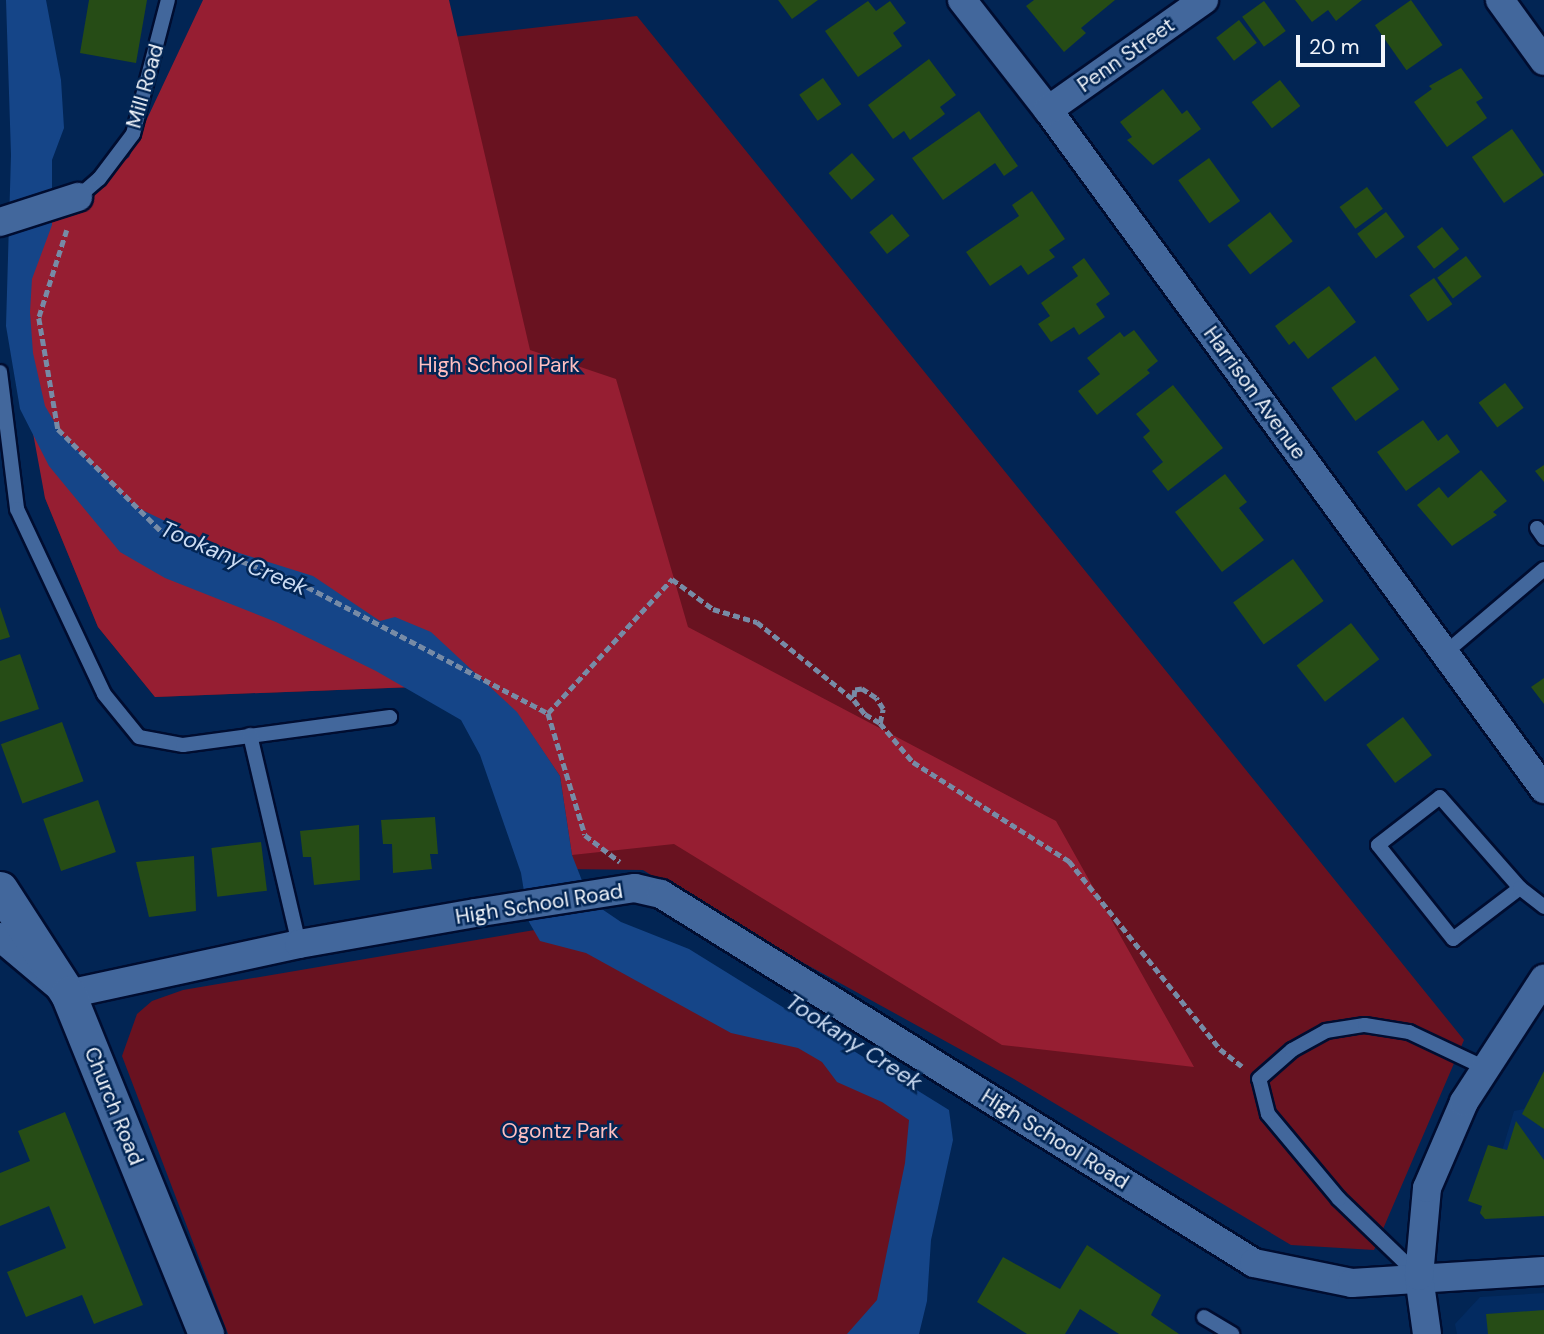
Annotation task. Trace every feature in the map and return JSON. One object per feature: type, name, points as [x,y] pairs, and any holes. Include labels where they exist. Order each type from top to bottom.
[{"type":"street","name":"Harrison Avenue","points":[[962,0],[1048,110],[1544,789]]},
{"type":"street","name":"Penn Street","points":[[1048,110],[1204,0]]},
{"type":"street","points":[[1500,0],[1544,61]]},
{"type":"street","name":"Mill Road","points":[[0,222],[74,210]]},
{"type":"street","name":"Church Road","points":[[0,889],[68,994],[206,1334]]},
{"type":"street","name":"High School Road","points":[[68,994],[299,944],[475,914],[648,891],[1254,1263],[1352,1283],[1419,1276],[1544,1271]]},
{"type":"street","points":[[0,937],[68,994]]},
{"type":"street","points":[[1427,1334],[1419,1276],[1427,1188],[1464,1102],[1544,979]]},
{"type":"lane","name":"Mill Road","points":[[74,210],[133,134],[168,0]]},
{"type":"lane","points":[[0,372],[17,509],[104,694],[139,737],[183,744],[390,717]]},
{"type":"lane","points":[[1445,653],[1544,569]]},
{"type":"lane","points":[[250,735],[299,944]]},
{"type":"lane","points":[[1520,888],[1453,939],[1378,845],[1440,797],[1520,888],[1544,907]]},
{"type":"lane","points":[[1419,1276],[1339,1199],[1268,1114],[1259,1079],[1292,1050],[1326,1031],[1365,1026],[1409,1032],[1485,1068]]},
{"type":"lane","points":[[1204,1317],[1232,1334]]},
{"type":"path","points":[[74,210],[39,318],[58,429],[162,532],[298,582],[548,713],[584,835],[648,891]]},
{"type":"path","points":[[548,713],[672,579],[713,608],[757,622],[854,700],[865,714],[880,723],[913,762],[1069,860],[1220,1049],[1259,1079]]},
{"type":"path","points":[[854,700],[855,690],[862,689],[876,698],[883,709],[880,723]]},
{"type":"shaded area","points":[[1544,1079],[1544,1212],[1485,1208],[1514,1111],[1524,1109]]},
{"type":"shaded area","points":[[1544,1293],[1544,1334],[1457,1334],[1455,1324],[1480,1297]]},
{"type":"green space","points":[[203,0],[449,0],[530,350],[616,379],[688,627],[1056,821],[1194,1067],[1002,1045],[674,844],[572,855],[560,776],[516,712],[440,686],[155,697],[98,627],[45,498],[26,395],[26,242],[129,157]]},
{"type":"green space","name":"High School Park","points":[[637,16],[1464,1040],[1374,1250],[1291,1245],[1014,1079],[702,907],[643,870],[565,869],[440,686],[155,697],[98,627],[45,498],[31,393],[392,44]]},
{"type":"green space","name":"Ogontz Park","points":[[611,917],[924,1104],[876,1334],[228,1334],[122,1056],[137,1014],[152,1001],[183,990]]},
{"type":"water","name":"Tookany Creek","points":[[6,0],[46,0],[61,80],[64,128],[52,160],[52,225],[32,279],[30,312],[33,353],[45,406],[62,435],[134,506],[217,546],[313,576],[380,621],[395,617],[431,632],[517,712],[560,776],[572,855],[590,901],[621,922],[689,949],[949,1110],[953,1140],[931,1240],[927,1301],[919,1334],[847,1334],[877,1300],[905,1163],[909,1120],[882,1102],[837,1082],[822,1062],[798,1048],[731,1033],[586,953],[540,941],[529,922],[521,873],[480,755],[461,720],[376,671],[276,622],[165,578],[120,552],[49,466],[20,409],[6,326],[11,155]]},
{"type":"building","points":[[89,0],[147,0],[136,63],[80,53]]},
{"type":"building","points":[[778,0],[818,0],[792,19]]},
{"type":"building","points":[[1034,0],[1115,0],[1081,28],[1086,33],[1064,52],[1026,6]]},
{"type":"building","points":[[1295,0],[1362,0],[1336,21],[1328,10],[1312,22]]},
{"type":"building","points":[[1411,0],[1443,45],[1407,70],[1375,25]]},
{"type":"building","points":[[868,1],[876,11],[890,1],[906,23],[893,33],[902,46],[858,77],[825,31]]},
{"type":"building","points":[[1264,1],[1286,31],[1264,47],[1242,17]]},
{"type":"building","points":[[1239,20],[1257,43],[1234,61],[1216,38]]},
{"type":"building","points":[[929,59],[956,95],[940,107],[945,114],[910,140],[904,131],[893,139],[868,105]]},
{"type":"building","points":[[1461,68],[1483,98],[1476,102],[1487,118],[1447,147],[1414,102],[1432,89],[1429,86]]},
{"type":"building","points":[[823,78],[841,104],[818,121],[799,95]]},
{"type":"building","points":[[1280,80],[1300,106],[1272,128],[1252,102]]},
{"type":"building","points":[[1163,89],[1182,114],[1187,110],[1201,129],[1153,165],[1127,140],[1132,137],[1120,122]]},
{"type":"building","points":[[979,111],[1018,166],[1004,176],[995,163],[943,200],[912,158]]},
{"type":"building","points":[[1512,129],[1544,175],[1504,203],[1472,157]]},
{"type":"building","points":[[852,153],[875,179],[852,200],[829,173]]},
{"type":"building","points":[[1209,158],[1240,201],[1209,223],[1178,180]]},
{"type":"building","points":[[1367,187],[1383,209],[1355,229],[1339,207]]},
{"type":"building","points":[[1032,191],[1065,239],[1049,250],[1055,257],[1028,275],[1021,265],[990,286],[966,252],[1019,216],[1012,205]]},
{"type":"building","points":[[1270,212],[1293,241],[1250,274],[1227,245]]},
{"type":"building","points":[[1386,212],[1405,237],[1376,258],[1357,234]]},
{"type":"building","points":[[892,214],[910,236],[887,254],[869,232]]},
{"type":"building","points":[[1442,227],[1459,249],[1434,269],[1417,247]]},
{"type":"building","points":[[1466,256],[1482,277],[1453,298],[1437,278]]},
{"type":"building","points":[[1084,258],[1110,294],[1096,304],[1105,317],[1079,335],[1074,327],[1051,342],[1038,324],[1050,316],[1041,303],[1078,276],[1072,267]]},
{"type":"building","points":[[1434,278],[1452,304],[1428,321],[1409,295]]},
{"type":"building","points":[[1329,286],[1356,322],[1308,359],[1294,341],[1289,345],[1275,326]]},
{"type":"building","points":[[1134,330],[1158,361],[1147,370],[1150,373],[1097,415],[1078,391],[1100,374],[1087,358],[1120,332],[1124,337]]},
{"type":"building","points":[[1375,356],[1399,389],[1355,421],[1331,388]]},
{"type":"building","points":[[1505,383],[1524,408],[1497,428],[1479,403]]},
{"type":"building","points":[[1173,385],[1223,448],[1168,491],[1152,471],[1163,462],[1143,437],[1150,431],[1136,414]]},
{"type":"building","points":[[1423,420],[1438,441],[1447,434],[1460,452],[1406,491],[1377,452]]},
{"type":"building","points":[[1544,465],[1544,482],[1535,471]]},
{"type":"building","points":[[1481,470],[1507,501],[1493,512],[1497,515],[1452,546],[1417,505],[1439,487],[1448,498]]},
{"type":"building","points":[[1225,474],[1247,502],[1239,508],[1264,540],[1222,572],[1175,512]]},
{"type":"building","points":[[1293,559],[1324,601],[1264,645],[1233,602]]},
{"type":"building","points":[[0,607],[10,637],[0,640]]},
{"type":"building","points":[[1351,623],[1379,659],[1325,702],[1297,665]]},
{"type":"building","points":[[20,654],[39,709],[0,722],[0,661]]},
{"type":"building","points":[[1544,678],[1544,704],[1531,687]]},
{"type":"building","points":[[1403,717],[1432,755],[1395,783],[1366,745]]},
{"type":"building","points":[[62,722],[84,781],[22,803],[1,744]]},
{"type":"building","points":[[98,800],[116,852],[61,871],[43,819]]},
{"type":"building","points":[[435,817],[438,854],[430,854],[432,869],[393,873],[392,844],[383,844],[381,820]]},
{"type":"building","points":[[359,825],[360,880],[314,885],[311,857],[303,857],[300,831]]},
{"type":"building","points":[[261,842],[267,891],[217,897],[211,848]]},
{"type":"building","points":[[194,856],[196,911],[149,917],[136,862]]},
{"type":"building","points":[[1544,1071],[1544,1129],[1522,1114]]},
{"type":"building","points":[[65,1112],[143,1305],[94,1324],[82,1295],[26,1317],[7,1272],[66,1248],[49,1206],[0,1226],[0,1173],[30,1161],[18,1131]]},
{"type":"building","points":[[1516,1121],[1544,1160],[1544,1216],[1485,1219],[1480,1213],[1482,1206],[1468,1201],[1488,1145],[1507,1150]]},
{"type":"building","points":[[1087,1245],[1161,1295],[1151,1315],[1179,1334],[1119,1334],[1080,1309],[1065,1334],[1027,1334],[977,1302],[1003,1257],[1060,1289]]},
{"type":"building","points":[[1544,1310],[1544,1334],[1488,1334],[1486,1314]]}]
